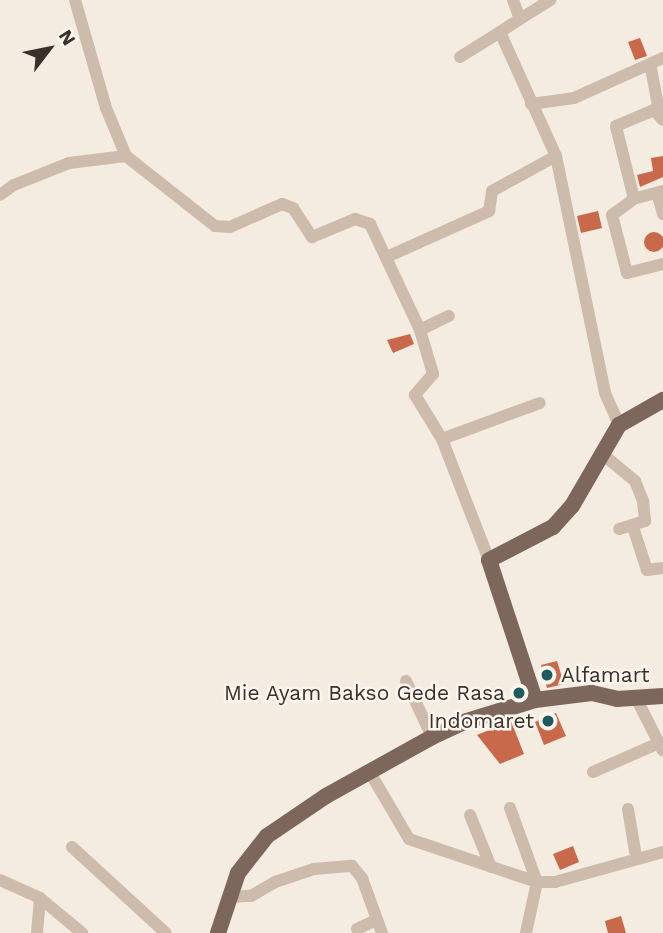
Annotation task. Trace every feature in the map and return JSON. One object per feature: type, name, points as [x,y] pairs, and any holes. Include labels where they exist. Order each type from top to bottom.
[{"type":"main road","points":[[535,700],[489,560],[553,527],[572,506],[619,425],[663,400]]},
{"type":"main road","points":[[218,933],[243,862],[267,836],[369,771],[432,737],[467,721],[535,700],[599,693],[636,698],[663,696]]},
{"type":"street","points":[[75,0],[98,85],[126,156],[215,226],[230,227],[285,204],[293,208],[312,237],[351,220],[367,221],[389,256],[420,330],[433,376],[415,395],[442,439],[489,560]]},
{"type":"street","points":[[513,0],[520,19]]},
{"type":"street","points":[[460,57],[550,0]]},
{"type":"street","points":[[500,32],[556,156],[605,393],[619,425]]},
{"type":"street","points":[[531,104],[574,98],[663,58]]},
{"type":"street","points":[[634,199],[616,126],[620,121],[661,116],[651,68]]},
{"type":"street","points":[[0,195],[14,185],[69,163],[126,156]]},
{"type":"street","points":[[389,256],[489,211],[492,191],[556,156]]},
{"type":"street","points":[[663,215],[660,192],[634,199],[612,215],[625,270],[663,264]]},
{"type":"street","points":[[420,330],[449,316]]},
{"type":"street","points":[[442,439],[540,403]]},
{"type":"street","points":[[601,453],[639,487],[646,516],[633,527],[619,529]]},
{"type":"street","points":[[633,527],[647,570],[663,568]]},
{"type":"street","points":[[406,681],[432,737]]},
{"type":"street","points":[[593,772],[661,747],[636,698]]},
{"type":"street","points":[[369,771],[409,839],[537,882],[555,882],[636,857],[663,852]]},
{"type":"street","points":[[510,808],[537,882],[526,933]]},
{"type":"street","points":[[628,809],[636,857]]},
{"type":"street","points":[[470,815],[491,867]]},
{"type":"street","points":[[72,847],[166,933]]},
{"type":"street","points":[[229,897],[251,896],[302,872],[352,866],[368,892],[382,933]]},
{"type":"street","points":[[0,880],[40,898],[82,933]]},
{"type":"street","points":[[37,933],[40,898]]},
{"type":"street","points":[[357,929],[376,920]]},
{"type":"building","points":[[640,38],[647,56],[635,60],[628,42]]},
{"type":"building","points":[[663,156],[663,177],[640,187],[637,175],[653,171],[651,158]]},
{"type":"building","points":[[598,211],[602,228],[581,233],[577,216]]},
{"type":"building","points":[[654,232],[661,235],[664,242],[661,249],[654,252],[647,249],[644,242],[647,235]]},
{"type":"building","points":[[410,334],[414,344],[393,353],[387,340]]},
{"type":"building","points":[[557,661],[564,684],[547,688],[541,665]]},
{"type":"building","points":[[556,713],[566,736],[544,745],[535,722]]},
{"type":"building","points":[[511,721],[524,754],[500,764],[477,735]]},
{"type":"building","points":[[573,846],[579,862],[560,870],[553,854]]},
{"type":"building","points":[[621,916],[626,933],[608,933],[605,921]]},
{"type":"place","name":"Alfamart","points":[[547,675]]},
{"type":"place","name":"Mie Ayam Bakso Gede Rasa","points":[[519,693]]},
{"type":"place","name":"Indomaret","points":[[548,721]]}]
